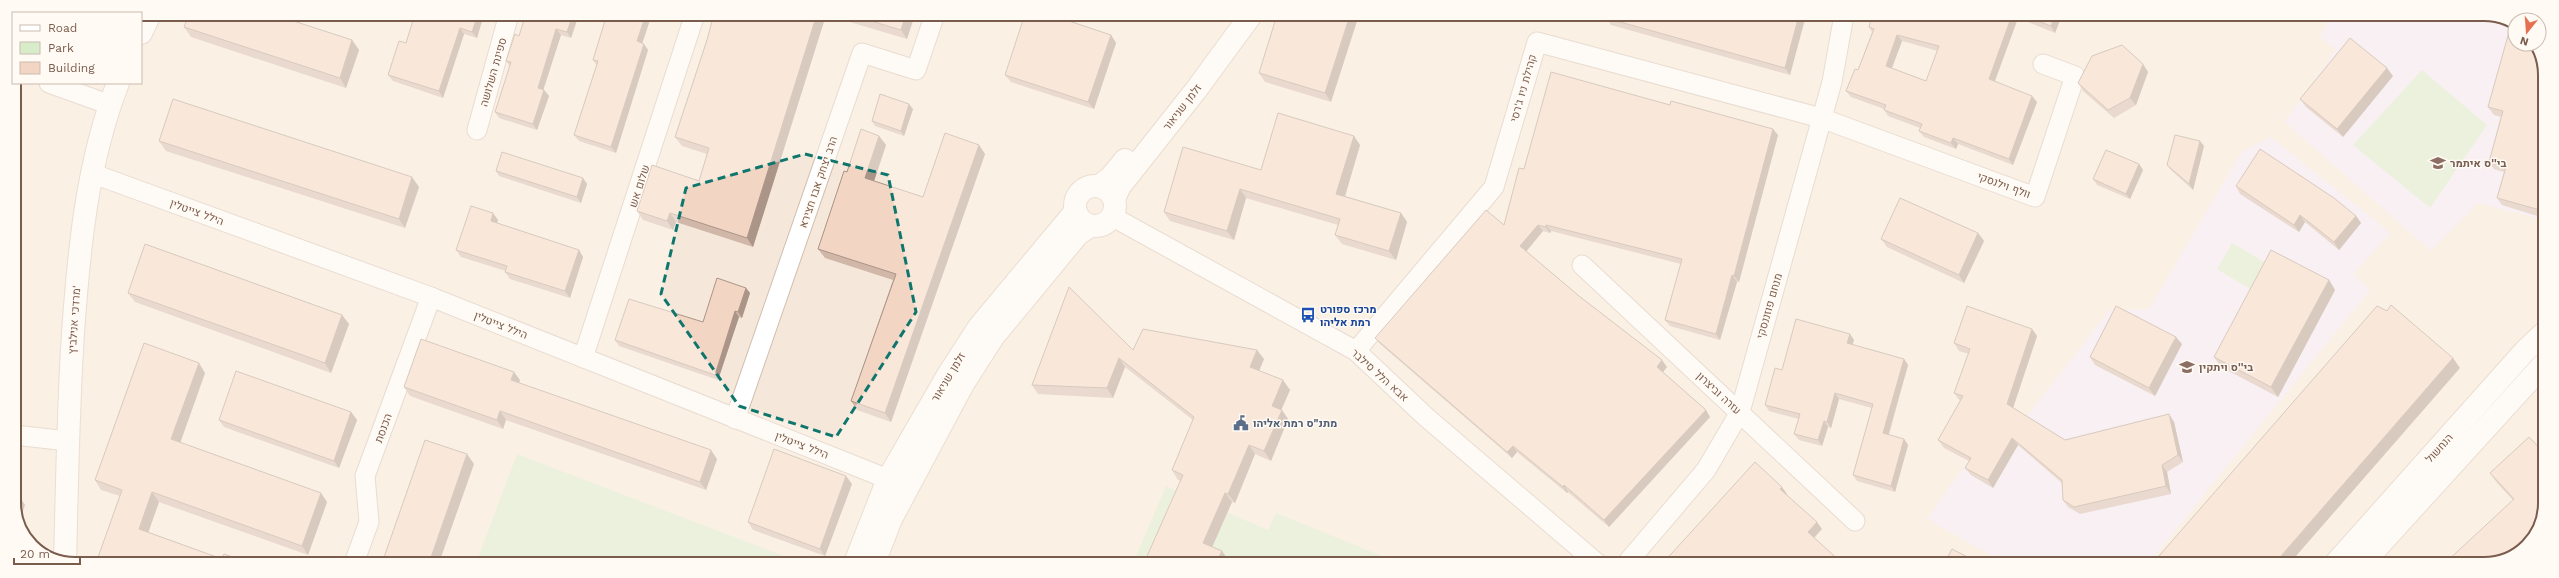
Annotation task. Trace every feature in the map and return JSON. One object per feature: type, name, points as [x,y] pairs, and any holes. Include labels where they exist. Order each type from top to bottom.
[{"type":"street","points":[[142,31],[147,21]]},
{"type":"street","name":"ספינת השלושה","points":[[477,130],[507,21]]},
{"type":"street","name":"שלום אש","points":[[583,358],[693,21]]},
{"type":"street","name":"הרב יצחק אבו חצירא","points":[[735,419],[862,53],[916,70],[933,21]]},
{"type":"street","name":"זלמן שניאור","points":[[1109,201],[1111,177],[1186,83],[1232,21]]},
{"type":"street","name":"זלמן שניאור","points":[[1109,201],[1196,90],[1247,21]]},
{"type":"street","name":"מנחם פוזננסקי","points":[[1632,557],[1706,470],[1740,412],[1832,82],[1843,21]]},
{"type":"street","name":"קהילת ניו ג'רסי","points":[[1356,351],[1494,188],[1537,42],[1822,118]]},
{"type":"street","name":"וולף וילנסקי","points":[[1822,118],[2035,197],[2075,76],[2043,64]]},
{"type":"street","points":[[52,84],[102,102]]},
{"type":"street","name":"מרדכי אנילביץ'","points":[[65,556],[68,441],[78,260],[91,173],[118,84]]},
{"type":"street","name":"הילל צייטלין","points":[[91,173],[431,297],[897,484]]},
{"type":"street","points":[[1092,186],[1109,201],[1103,225],[1083,219],[1075,205],[1080,192],[1092,186]]},
{"type":"street","name":"אבא הלל סילבר","points":[[1109,201],[1356,351],[1426,417],[1590,557]]},
{"type":"street","name":"זלמן שניאור","points":[[858,557],[897,484],[993,337],[1078,234],[1083,219]]},
{"type":"street","name":"עזרה וביצרון","points":[[1582,265],[1740,412],[1855,522]]},
{"type":"street","name":"הכנסת","points":[[356,557],[369,522],[365,476],[431,297]]},
{"type":"street","name":"הנחשול","points":[[2341,557],[2521,356],[2538,339]]},
{"type":"street","name":"הנחשול","points":[[2368,557],[2538,371]]},
{"type":"street","points":[[21,436],[68,441]]},
{"type":"street","name":"זלמן שניאור","points":[[876,557],[897,484]]},
{"type":"highlighted area","points":[[805,154],[888,175],[916,312],[836,437],[739,406],[661,294],[686,188]]},
{"type":"shaded area","points":[[142,21],[2484,21],[2507,26],[2507,52],[2524,52],[2536,62],[2538,71],[2538,503],[2534,524],[2529,533],[2517,546],[2511,550],[2491,557],[75,557],[54,553],[39,544],[28,530],[22,514],[21,84],[142,84]]},
{"type":"shaded area","name":"בי''ס איתמר","points":[[2322,21],[2484,21],[2495,22],[2507,26],[2507,52],[2524,52],[2536,62],[2538,71],[2538,218],[2478,203],[2431,251],[2285,122],[2336,49],[2319,37],[2327,25]]},
{"type":"shaded area","name":"בי''ס ויתקין","points":[[2271,137],[2391,233],[2353,274],[2370,290],[2154,557],[1995,557],[1927,519],[1994,424],[2011,436],[2110,310],[2149,309],[2242,151]]},
{"type":"green space","points":[[2422,70],[2487,125],[2430,208],[2353,145]]},
{"type":"green space","points":[[2232,243],[2271,266],[2255,292],[2217,269]]},
{"type":"green space","points":[[517,454],[786,557],[478,557]]},
{"type":"green space","points":[[1166,486],[1268,530],[1276,513],[1385,557],[1136,557]]},
{"type":"building","points":[[186,21],[294,21],[352,40],[340,78],[184,27]]},
{"type":"building","points":[[413,21],[476,21],[472,32],[460,28],[439,91],[388,75],[399,41],[406,43]]},
{"type":"building","points":[[524,21],[571,21],[567,32],[556,29],[538,88],[544,90],[533,124],[495,112],[511,62],[506,61],[515,34],[519,36]]},
{"type":"building","points":[[605,21],[644,21],[637,41],[644,44],[611,147],[574,135],[598,61],[593,60]]},
{"type":"building","points":[[712,21],[815,21],[747,238],[670,213],[667,221],[637,211],[652,165],[699,181],[709,148],[675,137]]},
{"type":"building","points":[[871,21],[904,21],[901,30]]},
{"type":"building","points":[[1023,21],[1069,21],[1111,35],[1088,102],[1005,75]]},
{"type":"building","points":[[1275,21],[1348,21],[1325,93],[1259,73]]},
{"type":"building","points":[[1617,21],[1797,21],[1785,68]]},
{"type":"building","points":[[1870,21],[2010,21],[1989,79],[2032,96],[2009,159],[1953,138],[1951,143],[1919,131],[1922,124],[1884,110],[1886,105],[1846,91],[1855,69],[1858,70],[1874,29],[1869,27]],"holes":[[[1897,35],[1939,46],[1926,81],[1886,66]]]},
{"type":"building","points":[[2038,21],[2053,21],[2051,26]]},
{"type":"building","points":[[2350,38],[2387,68],[2337,129],[2300,99]]},
{"type":"building","points":[[2507,39],[2507,52],[2533,52],[2538,71],[2538,209],[2497,198],[2506,167],[2489,162],[2503,111],[2488,107]]},
{"type":"building","points":[[2122,45],[2143,64],[2130,98],[2108,110],[2078,83],[2092,56]]},
{"type":"building","points":[[1551,72],[1670,105],[1671,101],[1773,129],[1734,276],[1732,275],[1716,334],[1665,320],[1682,259],[1546,225],[1546,227],[1538,225],[1520,246],[1579,296],[1662,360],[1657,367],[1706,410],[1604,520],[1564,485],[1563,487],[1513,446],[1507,452],[1375,338],[1486,210],[1504,225],[1519,168],[1524,169]]},
{"type":"building","points":[[880,94],[909,104],[901,131],[872,121]]},
{"type":"building","points":[[173,99],[412,177],[399,219],[159,141]]},
{"type":"building","points":[[1278,113],[1354,136],[1336,194],[1401,213],[1389,251],[1335,235],[1340,219],[1240,189],[1227,231],[1164,212],[1183,147],[1261,170]]},
{"type":"building","points":[[861,129],[879,136],[865,178],[923,197],[945,133],[979,145],[885,413],[851,401],[896,274],[818,249],[844,171],[847,172]]},
{"type":"building","points":[[2175,135],[2200,141],[2189,184],[2167,165]]},
{"type":"building","points":[[2260,149],[2334,198],[2356,216],[2334,242],[2300,215],[2294,225],[2236,186]]},
{"type":"building","points":[[2106,150],[2139,164],[2126,194],[2093,179]]},
{"type":"building","points":[[502,152],[583,178],[577,197],[496,171]]},
{"type":"building","points":[[1900,198],[1978,233],[1959,275],[1881,239]]},
{"type":"building","points":[[471,206],[493,213],[491,221],[579,250],[565,291],[505,272],[507,266],[456,250]]},
{"type":"building","points":[[145,244],[342,315],[325,363],[128,293]]},
{"type":"building","points":[[2271,250],[2329,280],[2271,387],[2214,357]]},
{"type":"building","points":[[717,278],[746,288],[738,312],[735,311],[715,375],[615,340],[629,299],[703,322]]},
{"type":"building","points":[[1069,287],[1133,350],[1143,329],[1257,350],[1250,367],[1283,380],[1272,406],[1282,410],[1264,451],[1249,445],[1228,494],[1225,493],[1203,543],[1222,551],[1219,557],[1147,557],[1183,475],[1172,470],[1194,417],[1119,358],[1107,388],[1032,385]]},
{"type":"building","points":[[2391,305],[2453,358],[2280,557],[2158,557],[2377,306],[2387,311]]},
{"type":"building","points":[[1967,306],[2032,329],[2007,404],[2065,440],[2169,414],[2178,455],[2162,465],[2166,486],[2074,507],[2063,500],[2062,480],[2012,438],[1988,480],[1965,468],[1971,458],[1938,440],[1963,396],[1954,393],[1970,349],[1954,343]]},
{"type":"building","points":[[2116,306],[2176,337],[2149,388],[2090,357]]},
{"type":"building","points":[[1796,319],[1850,334],[1847,343],[1904,359],[1883,433],[1904,439],[1891,486],[1853,475],[1873,404],[1835,393],[1827,422],[1824,421],[1818,440],[1794,434],[1800,414],[1765,405],[1775,368],[1782,370]]},
{"type":"building","points":[[421,339],[514,372],[511,380],[711,450],[700,482],[500,411],[497,420],[404,387]]},
{"type":"building","points":[[144,343],[199,363],[171,439],[321,493],[302,546],[152,492],[139,529],[216,557],[98,557],[122,490],[95,480]]},
{"type":"building","points":[[236,371],[351,412],[334,461],[219,420]]},
{"type":"building","points":[[2529,437],[2538,447],[2538,503],[2534,524],[2529,533],[2517,546],[2502,554],[2491,557],[2452,557],[2514,499],[2490,473]]},
{"type":"building","points":[[425,440],[467,454],[431,557],[384,557]]},
{"type":"building","points":[[774,449],[846,476],[820,549],[748,522]]},
{"type":"building","points":[[1755,462],[1782,487],[1780,489],[1817,522],[1808,532],[1835,557],[1668,557]]},
{"type":"building","points":[[1952,549],[1967,557],[1948,557]]},
{"type":"building","points":[[224,554],[232,557],[223,557]]},
{"type":"place","name":"בי''ס איתמר","points":[[2438,163]]},
{"type":"place","name":"מרכז ספורט רמת אליהו","points":[[1308,315]]},
{"type":"place","name":"בי''ס ויתקין","points":[[2187,367]]},
{"type":"place","name":"מתנ\"ס רמת אליהו","points":[[1241,423]]}]
